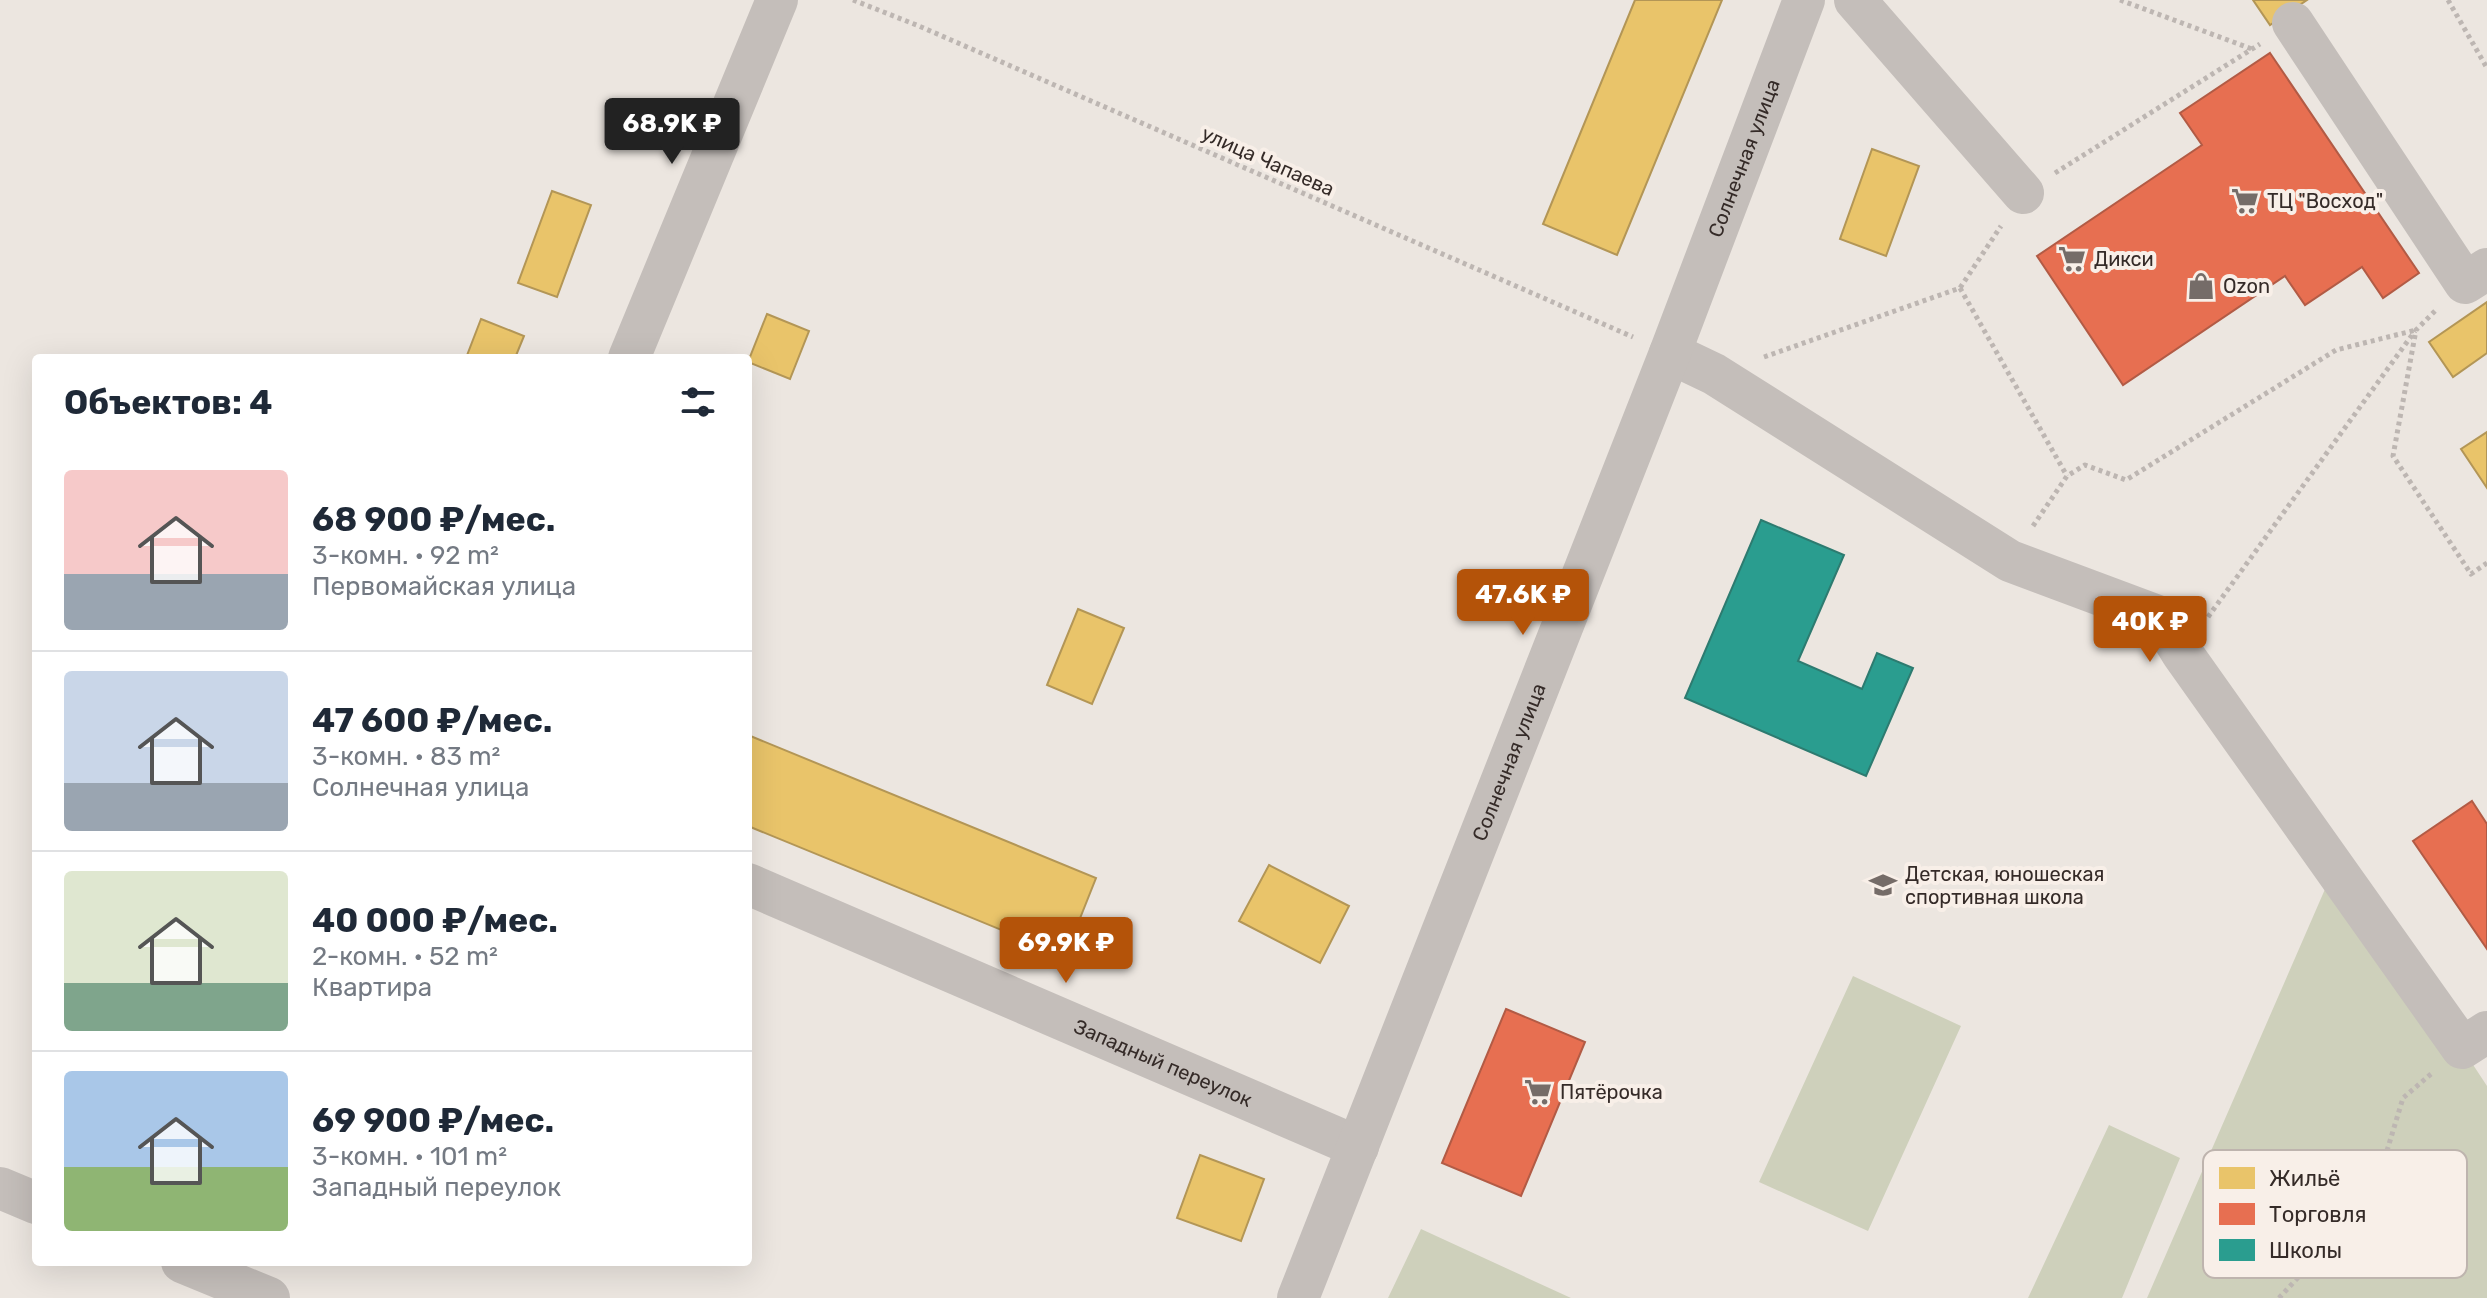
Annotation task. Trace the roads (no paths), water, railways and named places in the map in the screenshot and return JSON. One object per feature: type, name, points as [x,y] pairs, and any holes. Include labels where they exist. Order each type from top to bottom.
[{"type":"street","points":[[631,354],[777,0]]},
{"type":"street","name":"Солнечная улица","points":[[1298,1298],[1670,353],[1804,0]]},
{"type":"street","points":[[1855,0],[2023,193]]},
{"type":"street","points":[[2293,23],[2476,276]]},
{"type":"street","points":[[1670,353],[1714,374],[2010,561],[2160,617],[2182,653],[2474,1040]]},
{"type":"street","name":"Западный переулок","points":[[752,886],[1358,1147]]},
{"type":"street","points":[[0,1188],[32,1201]]},
{"type":"street","points":[[194,1266],[261,1288]]},
{"type":"place","name":"ТЦ \"Восход\"","points":[[2245,201]]},
{"type":"place","name":"Дикси","points":[[2072,259]]},
{"type":"place","name":"Ozon","points":[[2201,286]]},
{"type":"place","name":"Детская, юношеская спортивная школа","points":[[1883,885]]},
{"type":"place","name":"Пятёрочка","points":[[1538,1092]]}]
